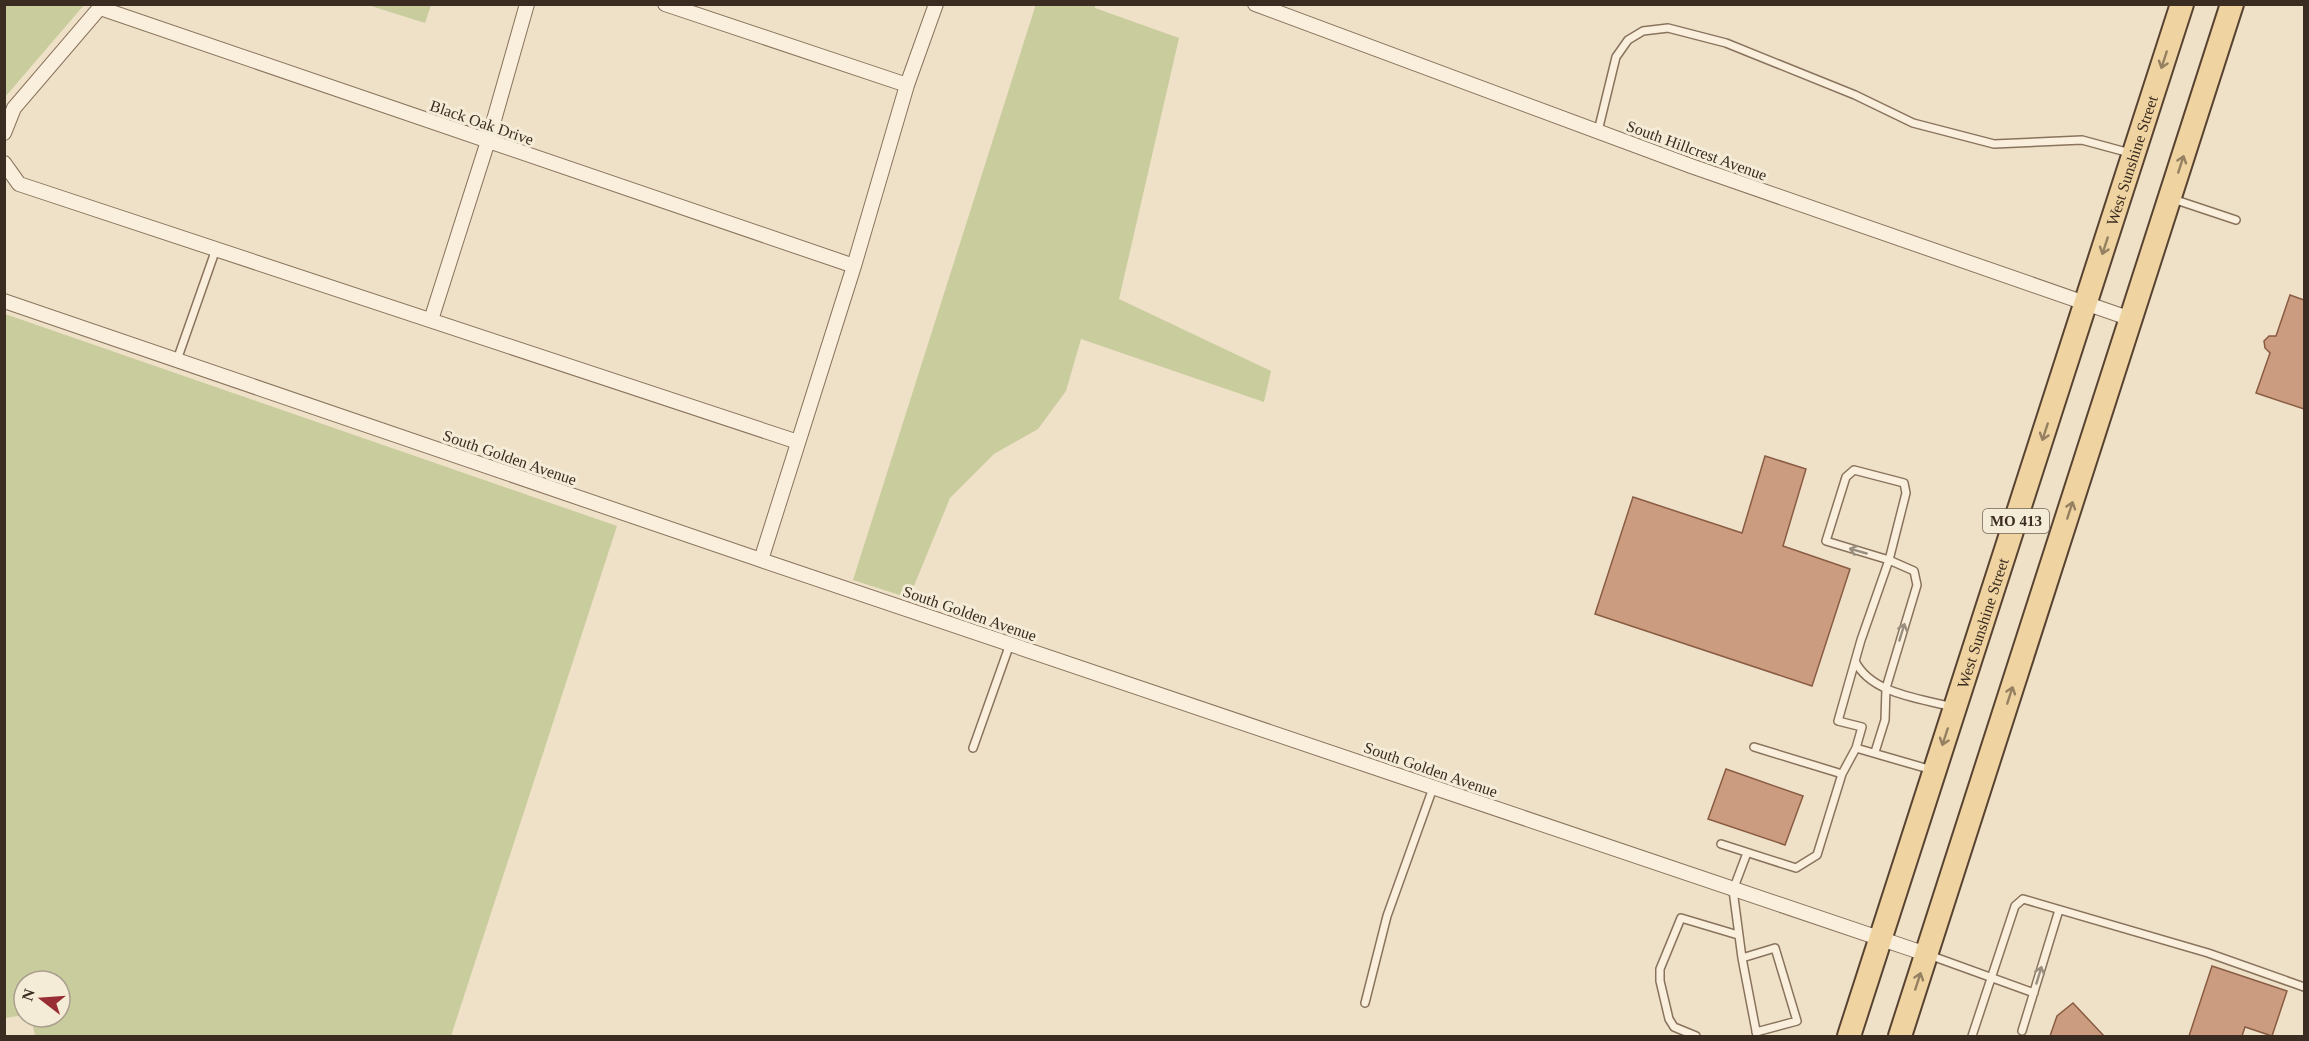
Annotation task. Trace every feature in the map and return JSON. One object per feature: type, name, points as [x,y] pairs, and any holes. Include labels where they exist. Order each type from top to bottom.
[{"type":"main road","name":"West Sunshine Street","points":[[1849,1036],[2182,4]]},
{"type":"main road","name":"MO 413","points":[[1900,1036],[2232,4]]},
{"type":"street","points":[[431,321],[488,141],[527,4]]},
{"type":"street","points":[[665,4],[908,85]]},
{"type":"street","points":[[761,560],[854,266],[908,85],[936,4]]},
{"type":"street","name":"South Hillcrest Avenue","points":[[1255,4],[1598,131],[2131,319]]},
{"type":"street","points":[[4,133],[14,108],[102,6]]},
{"type":"street","name":"Black Oak Drive","points":[[102,6],[854,266]]},
{"type":"street","points":[[4,163],[19,184],[798,442]]},
{"type":"street","name":"South Golden Avenue","points":[[4,301],[1926,954]]},
{"type":"lane","points":[[1598,131],[1616,57],[1628,40],[1643,31],[1668,28],[1726,43],[1855,95],[1913,123],[1994,144],[2082,140],[2134,154]]},
{"type":"lane","points":[[2170,198],[2236,220]]},
{"type":"lane","points":[[177,360],[216,249]]},
{"type":"lane","points":[[1721,844],[1796,868],[1817,855],[1842,774],[1856,748],[1862,728],[1838,721],[1861,640],[1889,560],[1906,493],[1904,483],[1854,470],[1846,477],[1826,542],[1889,560],[1914,571],[1917,585],[1886,688],[1885,720],[1875,752]]},
{"type":"lane","points":[[973,748],[1010,644]]},
{"type":"lane","points":[[1855,661],[1860,672],[1886,688],[1955,708]]},
{"type":"lane","points":[[1754,747],[1842,774]]},
{"type":"lane","points":[[1856,748],[1934,771]]},
{"type":"lane","points":[[1365,1003],[1387,916],[1433,788]]},
{"type":"lane","points":[[1742,958],[1775,948],[1797,1021],[1756,1034],[1754,1006],[1742,958],[1733,890],[1747,853]]},
{"type":"lane","points":[[1972,1036],[2015,906],[2023,899],[2208,953],[2304,987]]},
{"type":"lane","points":[[2022,1030],[2059,910]]},
{"type":"lane","points":[[1696,1036],[1674,1027],[1669,1019],[1660,981],[1660,969],[1677,926],[1681,918],[1738,935]]},
{"type":"lane","points":[[1926,954],[2034,993]]},
{"type":"lane","points":[[1775,978],[1784,976]]},
{"type":"lane","points":[[1780,1000],[1790,998]]},
{"type":"green space","points":[[431,4],[425,23],[368,5]]},
{"type":"green space","points":[[1036,4],[1095,5],[1095,8],[1179,38],[1119,299],[1271,371],[1264,402],[1081,339],[1066,391],[1038,429],[994,454],[950,498],[909,598],[853,580]]},
{"type":"green space","points":[[4,5],[84,5],[5,97]]},
{"type":"green space","points":[[5,314],[617,526],[451,1036],[35,1036],[34,1029],[72,1029],[72,969],[12,969],[12,1017],[5,1018]]},
{"type":"building","points":[[2290,295],[2304,300],[2304,409],[2256,393],[2270,353],[2265,348],[2264,341],[2269,336],[2276,336]]},
{"type":"building","points":[[1765,456],[1806,469],[1783,546],[1850,569],[1812,686],[1595,614],[1633,497],[1742,533]]},
{"type":"building","points":[[1726,769],[1803,796],[1785,845],[1708,819]]},
{"type":"building","points":[[2212,966],[2287,991],[2272,1036],[2245,1027],[2242,1036],[2189,1036]]},
{"type":"building","points":[[2073,1003],[2104,1036],[2050,1036],[2057,1016]]}]
